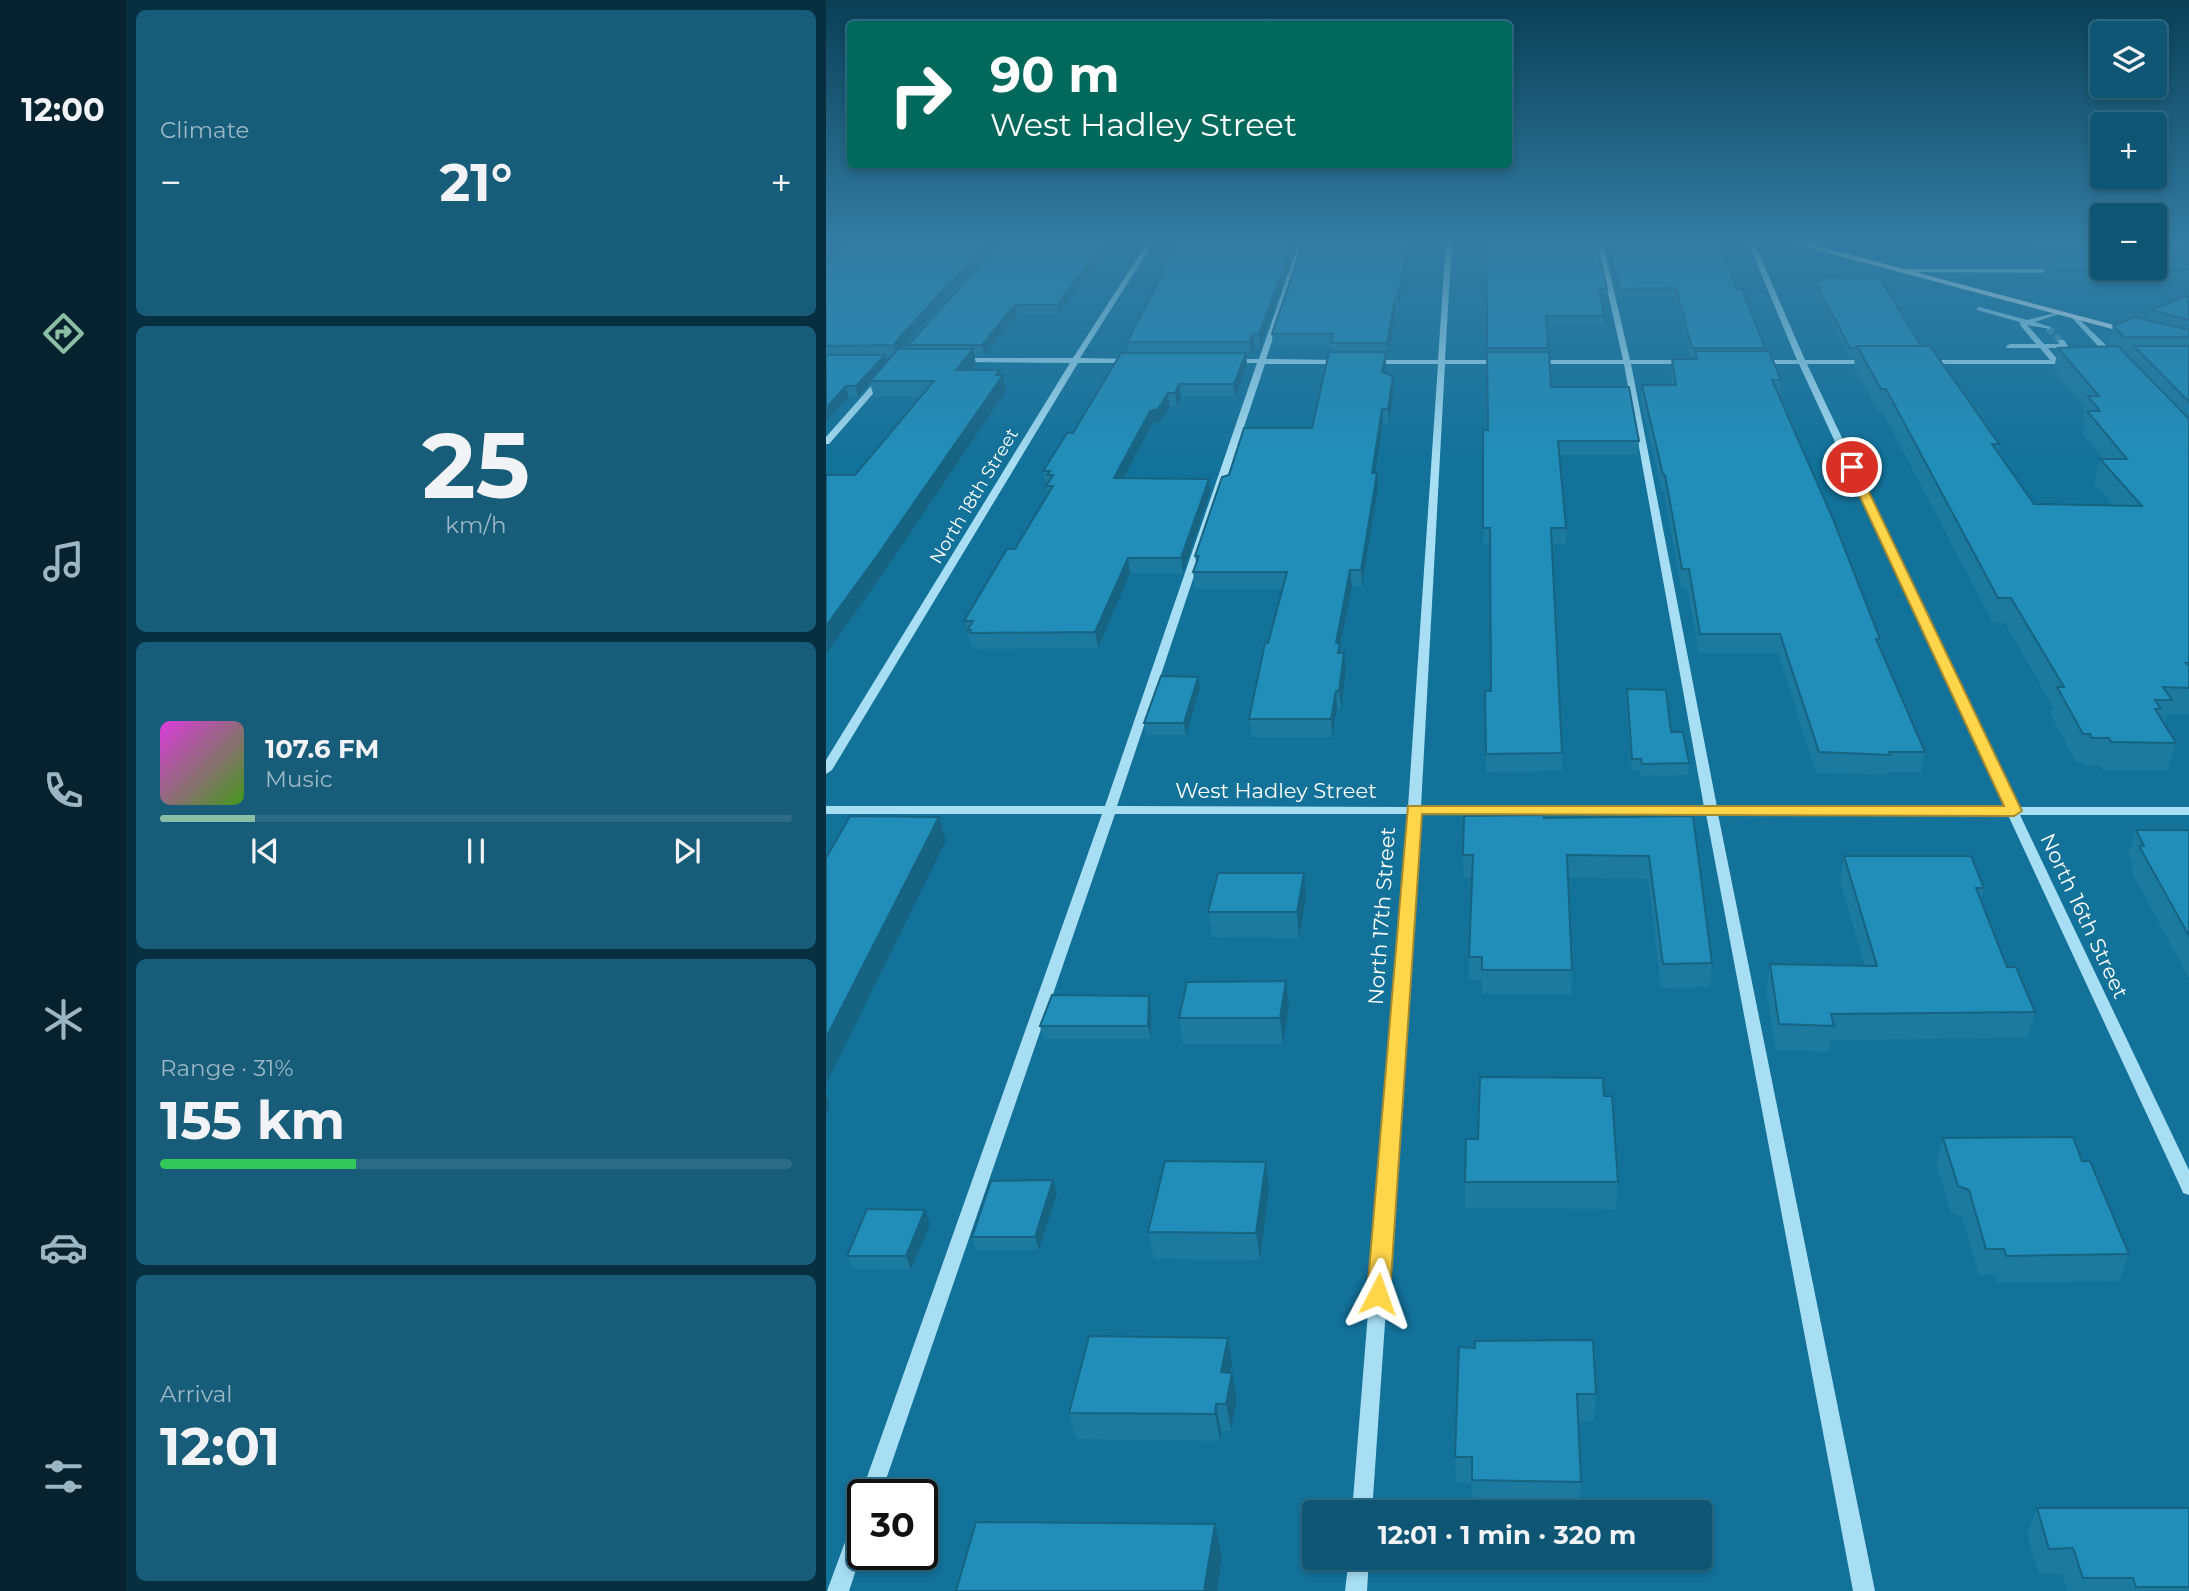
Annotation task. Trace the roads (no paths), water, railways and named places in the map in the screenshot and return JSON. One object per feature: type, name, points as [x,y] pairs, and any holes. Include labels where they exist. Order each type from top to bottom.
[{"type":"main road","points":[[2061,314],[2151,336]]},
{"type":"street","name":"North 18th Street","points":[[826,770],[1105,314]]},
{"type":"street","points":[[876,1479],[1110,810],[1277,314]]},
{"type":"street","name":"North 17th Street","points":[[1363,1500],[1414,809],[1445,314]]},
{"type":"street","points":[[1616,314],[1864,1591]]},
{"type":"street","name":"North 16th Street","points":[[1782,314],[2189,1188]]},
{"type":"street","points":[[1985,314],[2048,328]]},
{"type":"street","points":[[2025,323],[2053,314]]},
{"type":"street","points":[[2075,318],[2119,362],[2105,362]]},
{"type":"street","points":[[2025,323],[2056,362]]},
{"type":"street","points":[[2010,346],[2064,346],[2061,342]]},
{"type":"street","points":[[953,360],[1144,361]]},
{"type":"street","points":[[1222,361],[1511,362]]},
{"type":"street","points":[[1524,362],[1696,362]]},
{"type":"street","points":[[1751,362],[1879,362]]},
{"type":"street","points":[[1921,362],[2079,362]]},
{"type":"street","points":[[826,442],[890,369]]},
{"type":"street","name":"West Hadley Street","points":[[826,810],[2189,811]]},
{"type":"street","points":[[838,1591],[847,1565]]},
{"type":"street","points":[[1356,1591],[1358,1570]]},
{"type":"tunnel","points":[[2048,328],[2061,342]]}]
